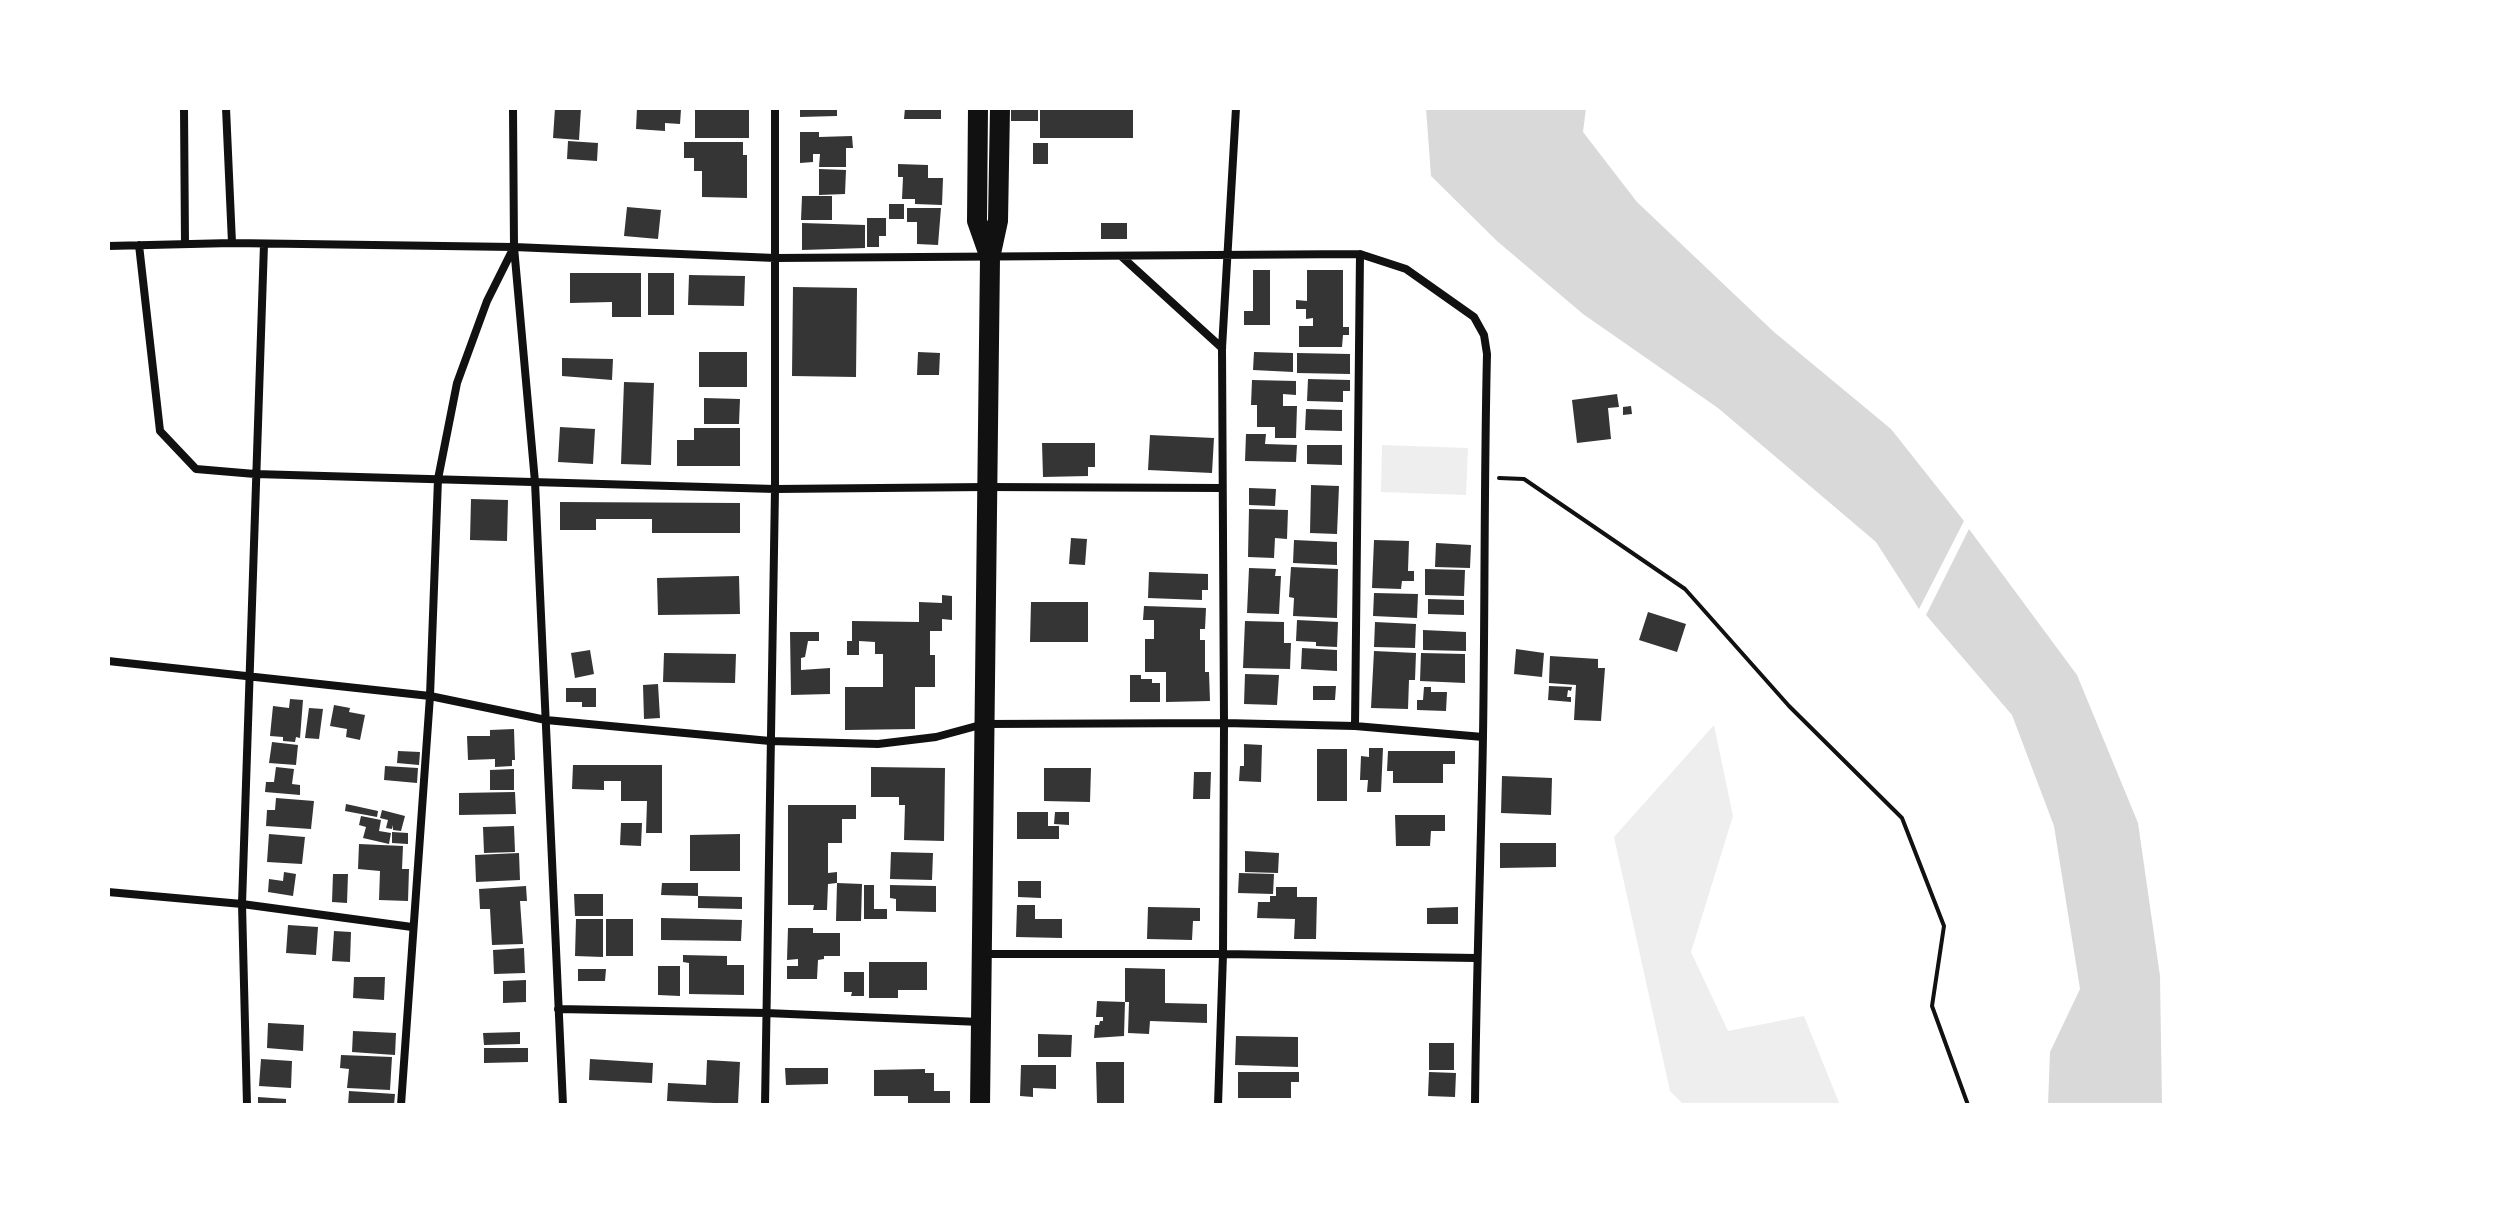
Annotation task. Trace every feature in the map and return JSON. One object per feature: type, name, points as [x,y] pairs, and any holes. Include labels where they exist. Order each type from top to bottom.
[{"type":"highway","points":[[978,108],[977,221],[990,258]]},
{"type":"highway","points":[[980,1105],[990,258],[998,221],[1000,108]]},
{"type":"street","points":[[184,108],[185,244]]},
{"type":"street","points":[[226,108],[232,243]]},
{"type":"street","points":[[513,108],[514,247],[535,482],[563,1105]]},
{"type":"street","points":[[765,1105],[775,489],[775,108]]},
{"type":"street","points":[[1218,1105],[1223,954],[1222,348],[1236,108]]},
{"type":"street","points":[[108,246],[232,243],[514,247],[775,258],[1360,254],[1406,269],[1474,317],[1484,335],[1487,354],[1475,1105]]},
{"type":"street","points":[[247,1105],[242,904],[264,244]]},
{"type":"street","points":[[139,245],[160,431],[196,469],[255,474],[775,489],[1222,488]]},
{"type":"street","points":[[401,1105],[430,696],[438,479],[457,383],[487,301],[514,247]]},
{"type":"street","points":[[1355,726],[1360,254]]},
{"type":"street","points":[[1121,256],[1222,348]]},
{"type":"street","points":[[108,661],[430,696],[546,720],[770,741],[878,744],[936,737],[984,724],[1355,726],[1483,737]]},
{"type":"street","points":[[108,892],[242,904],[412,927]]},
{"type":"street","points":[[982,954],[1476,958]]},
{"type":"street","points":[[558,1009],[981,1022]]},
{"type":"path","points":[[1484,477],[1524,479],[1685,589],[1789,706],[1902,818],[1944,926],[1932,1006],[1968,1105]]},
{"type":"shaded area","points":[[1426,108],[1586,108],[1583,132],[1637,202],[1774,332],[1891,429],[1964,521],[1919,609],[1876,542],[1718,408],[1583,314],[1497,241],[1431,176]]},
{"type":"shaded area","points":[[1382,445],[1468,448],[1466,495],[1381,492]]},
{"type":"shaded area","points":[[1969,529],[2077,675],[2138,823],[2160,976],[2162,1105],[2048,1105],[2050,1052],[2080,989],[2054,826],[2012,715],[1926,615]]},
{"type":"shaded area","points":[[1714,725],[1733,816],[1691,952],[1728,1031],[1804,1016],[1840,1105],[1684,1105],[1670,1091],[1614,837]]},
{"type":"building","points":[[555,108],[581,108],[579,140],[553,138]]},
{"type":"building","points":[[637,108],[681,109],[680,124],[665,123],[665,131],[636,129]]},
{"type":"building","points":[[695,108],[749,108],[749,138],[695,138]]},
{"type":"building","points":[[800,108],[837,108],[837,116],[800,117]]},
{"type":"building","points":[[905,108],[941,108],[941,119],[904,119]]},
{"type":"building","points":[[1011,108],[1038,108],[1038,121],[1011,121]]},
{"type":"building","points":[[1040,108],[1133,108],[1133,138],[1040,138]]},
{"type":"building","points":[[800,132],[819,132],[819,137],[852,136],[853,148],[846,148],[846,167],[819,167],[820,154],[813,154],[813,162],[800,163]]},
{"type":"building","points":[[568,141],[598,143],[597,161],[567,159]]},
{"type":"building","points":[[684,142],[743,142],[743,155],[747,155],[747,198],[702,197],[702,171],[694,171],[694,158],[684,158]]},
{"type":"building","points":[[1033,143],[1048,143],[1048,164],[1033,164]]},
{"type":"building","points":[[898,164],[928,165],[928,178],[943,178],[942,205],[915,204],[915,199],[902,199],[903,177],[898,177]]},
{"type":"building","points":[[819,169],[846,170],[845,194],[819,195]]},
{"type":"building","points":[[802,196],[832,196],[832,220],[801,220]]},
{"type":"building","points":[[889,204],[904,204],[904,219],[889,219]]},
{"type":"building","points":[[627,207],[661,210],[658,239],[624,236]]},
{"type":"building","points":[[907,208],[941,208],[938,245],[917,244],[917,222],[907,222]]},
{"type":"building","points":[[867,218],[886,218],[886,236],[879,236],[879,247],[867,247]]},
{"type":"building","points":[[802,223],[865,225],[865,248],[802,250]]},
{"type":"building","points":[[1101,223],[1127,223],[1127,239],[1101,239]]},
{"type":"building","points":[[1253,270],[1270,270],[1270,325],[1244,325],[1244,311],[1253,311]]},
{"type":"building","points":[[1307,270],[1343,270],[1343,327],[1349,327],[1349,335],[1343,335],[1342,347],[1299,347],[1299,326],[1313,326],[1313,318],[1306,319],[1306,309],[1296,309],[1296,300],[1307,301]]},
{"type":"building","points":[[570,273],[641,273],[641,317],[612,317],[612,302],[570,303]]},
{"type":"building","points":[[648,273],[674,273],[674,315],[648,315]]},
{"type":"building","points":[[689,275],[745,276],[744,306],[688,305]]},
{"type":"building","points":[[793,287],[857,288],[856,377],[792,376]]},
{"type":"building","points":[[699,352],[747,352],[747,387],[699,387]]},
{"type":"building","points":[[918,352],[940,353],[939,375],[917,375]]},
{"type":"building","points":[[1254,352],[1293,353],[1293,372],[1253,370]]},
{"type":"building","points":[[1297,353],[1350,354],[1350,374],[1297,373]]},
{"type":"building","points":[[562,358],[613,359],[612,380],[562,376]]},
{"type":"building","points":[[1308,379],[1350,380],[1350,391],[1343,391],[1343,402],[1307,401]]},
{"type":"building","points":[[1252,380],[1296,381],[1296,395],[1283,394],[1283,406],[1297,406],[1296,438],[1275,438],[1275,427],[1257,427],[1257,405],[1251,405]]},
{"type":"building","points":[[624,382],[654,383],[651,465],[621,464]]},
{"type":"building","points":[[1617,394],[1619,407],[1608,408],[1611,439],[1577,443],[1572,400]]},
{"type":"building","points":[[704,398],[740,399],[739,424],[704,424]]},
{"type":"building","points":[[1631,406],[1632,414],[1623,415],[1623,407]]},
{"type":"building","points":[[1306,409],[1342,410],[1342,431],[1305,430]]},
{"type":"building","points":[[560,427],[595,429],[593,464],[558,462]]},
{"type":"building","points":[[694,428],[740,428],[740,466],[677,466],[677,440],[694,440]]},
{"type":"building","points":[[1246,434],[1266,434],[1265,444],[1297,445],[1296,462],[1245,461]]},
{"type":"building","points":[[1150,435],[1214,438],[1212,473],[1148,470]]},
{"type":"building","points":[[1042,443],[1095,443],[1095,467],[1088,467],[1088,476],[1043,477]]},
{"type":"building","points":[[1307,445],[1342,445],[1342,465],[1307,464]]},
{"type":"building","points":[[1311,485],[1339,486],[1337,534],[1310,533]]},
{"type":"building","points":[[1249,488],[1276,489],[1275,506],[1249,505]]},
{"type":"building","points":[[471,499],[508,500],[507,541],[470,540]]},
{"type":"building","points":[[560,502],[740,503],[740,533],[652,533],[652,519],[596,519],[596,530],[560,530]]},
{"type":"building","points":[[1249,509],[1288,510],[1287,539],[1275,538],[1274,558],[1248,557]]},
{"type":"building","points":[[1071,538],[1087,539],[1085,565],[1069,564]]},
{"type":"building","points":[[1294,540],[1337,542],[1337,565],[1293,563]]},
{"type":"building","points":[[1374,540],[1409,541],[1408,571],[1414,571],[1414,581],[1402,581],[1401,589],[1372,588]]},
{"type":"building","points":[[1436,543],[1471,545],[1470,568],[1435,567]]},
{"type":"building","points":[[1291,567],[1338,569],[1337,618],[1293,616],[1294,598],[1289,597]]},
{"type":"building","points":[[1249,568],[1276,569],[1275,576],[1281,576],[1279,614],[1247,613]]},
{"type":"building","points":[[1425,569],[1465,570],[1464,596],[1425,595]]},
{"type":"building","points":[[1149,572],[1208,574],[1208,590],[1202,590],[1202,600],[1148,598]]},
{"type":"building","points":[[739,576],[740,614],[658,615],[657,578]]},
{"type":"building","points":[[1374,593],[1418,594],[1417,618],[1373,616]]},
{"type":"building","points":[[942,595],[952,596],[952,620],[942,619],[942,631],[930,631],[930,655],[935,655],[935,687],[915,687],[915,729],[845,730],[845,687],[883,687],[883,654],[875,654],[875,642],[859,641],[859,655],[847,655],[847,641],[852,641],[852,621],[919,622],[919,602],[942,603]]},
{"type":"building","points":[[1428,599],[1464,600],[1464,615],[1428,614]]},
{"type":"building","points":[[1031,602],[1088,602],[1088,642],[1030,642]]},
{"type":"building","points":[[1144,606],[1206,608],[1205,629],[1200,629],[1200,640],[1205,640],[1205,672],[1209,672],[1210,701],[1166,702],[1166,672],[1145,672],[1145,639],[1154,639],[1154,620],[1143,620]]},
{"type":"building","points":[[1648,612],[1686,624],[1677,652],[1639,640]]},
{"type":"building","points":[[1297,620],[1338,622],[1337,647],[1296,641]]},
{"type":"building","points":[[1245,621],[1284,622],[1284,643],[1291,643],[1290,669],[1243,668]]},
{"type":"building","points":[[1375,622],[1416,624],[1415,648],[1374,647]]},
{"type":"building","points":[[1423,630],[1466,632],[1466,651],[1423,650]]},
{"type":"building","points":[[790,632],[819,632],[819,641],[808,641],[805,657],[801,658],[801,670],[830,668],[830,694],[791,695]]},
{"type":"building","points":[[1302,648],[1337,650],[1337,671],[1301,669]]},
{"type":"building","points":[[1516,649],[1544,653],[1542,677],[1514,674]]},
{"type":"building","points":[[590,650],[594,674],[575,678],[571,653]]},
{"type":"building","points":[[1374,651],[1416,653],[1415,680],[1409,680],[1408,709],[1371,708]]},
{"type":"building","points":[[664,653],[736,654],[735,683],[663,682]]},
{"type":"building","points":[[1421,653],[1465,654],[1465,683],[1420,681]]},
{"type":"building","points":[[1550,656],[1598,659],[1598,668],[1605,668],[1601,721],[1574,720],[1576,685],[1549,683]]},
{"type":"building","points":[[1245,674],[1279,675],[1277,705],[1244,704]]},
{"type":"building","points":[[1130,675],[1141,675],[1141,679],[1160,683],[1160,702],[1130,702]]},
{"type":"building","points":[[658,684],[660,718],[644,719],[643,685]]},
{"type":"building","points":[[1313,686],[1336,686],[1335,700],[1313,700]]},
{"type":"building","points":[[1549,686],[1572,687],[1567,697],[1571,697],[1571,702],[1548,700]]},
{"type":"building","points":[[1424,687],[1431,687],[1431,692],[1447,692],[1446,711],[1417,710],[1417,700],[1423,700]]},
{"type":"building","points":[[566,688],[596,688],[596,707],[582,707],[582,702],[566,702]]},
{"type":"building","points":[[290,699],[303,700],[300,738],[296,737],[295,742],[270,736],[273,706],[289,708]]},
{"type":"building","points":[[334,705],[365,715],[360,740],[346,737],[347,729],[330,726]]},
{"type":"building","points":[[309,708],[323,709],[319,739],[305,738]]},
{"type":"building","points":[[514,729],[515,760],[512,760],[512,766],[495,767],[495,759],[468,760],[467,736],[490,736],[490,730]]},
{"type":"building","points":[[272,742],[298,745],[296,765],[269,763]]},
{"type":"building","points":[[1244,744],[1262,745],[1261,782],[1239,781],[1240,766],[1244,766]]},
{"type":"building","points":[[1369,748],[1383,748],[1381,792],[1367,792],[1368,780],[1360,780],[1361,756],[1369,757]]},
{"type":"building","points":[[1317,749],[1347,749],[1347,801],[1317,801]]},
{"type":"building","points":[[398,751],[420,752],[419,765],[397,763]]},
{"type":"building","points":[[1388,751],[1455,751],[1455,764],[1443,764],[1443,783],[1393,783],[1393,771],[1387,771]]},
{"type":"building","points":[[573,765],[662,765],[662,833],[646,833],[647,801],[621,801],[621,781],[604,781],[604,790],[572,789]]},
{"type":"building","points":[[385,766],[418,768],[417,783],[384,780]]},
{"type":"building","points":[[276,767],[294,769],[292,784],[300,785],[300,795],[265,792],[266,782],[274,782]]},
{"type":"building","points":[[871,767],[945,768],[944,841],[904,840],[905,805],[899,805],[899,797],[871,797]]},
{"type":"building","points":[[1044,768],[1091,768],[1090,802],[1044,801]]},
{"type":"building","points":[[514,769],[514,790],[490,790],[490,770]]},
{"type":"building","points":[[1194,772],[1211,772],[1210,799],[1193,799]]},
{"type":"building","points":[[1502,776],[1552,778],[1551,815],[1501,813]]},
{"type":"building","points":[[515,792],[516,814],[459,815],[459,793]]},
{"type":"building","points":[[276,798],[314,801],[311,829],[266,826],[267,810],[275,810]]},
{"type":"building","points":[[346,804],[378,811],[377,817],[345,811]]},
{"type":"building","points":[[788,805],[856,805],[856,819],[842,819],[842,843],[828,843],[828,873],[837,872],[837,883],[828,884],[827,910],[813,910],[814,905],[788,905]]},
{"type":"building","points":[[382,810],[405,816],[401,831],[393,830],[393,825],[392,829],[386,828],[388,820],[380,818]]},
{"type":"building","points":[[1017,812],[1048,812],[1048,826],[1059,826],[1059,839],[1017,839]]},
{"type":"building","points":[[1055,812],[1069,812],[1069,825],[1054,824]]},
{"type":"building","points":[[1395,815],[1445,815],[1445,831],[1431,831],[1430,846],[1396,846]]},
{"type":"building","points":[[361,816],[381,820],[379,831],[391,833],[389,844],[363,838],[366,827],[359,825]]},
{"type":"building","points":[[621,823],[642,823],[641,846],[620,845]]},
{"type":"building","points":[[514,826],[515,852],[484,853],[483,827]]},
{"type":"building","points":[[392,832],[408,833],[408,844],[392,843]]},
{"type":"building","points":[[269,834],[305,837],[302,864],[267,862]]},
{"type":"building","points":[[740,834],[740,871],[690,871],[690,835]]},
{"type":"building","points":[[1500,843],[1556,843],[1556,867],[1500,868]]},
{"type":"building","points":[[359,844],[403,846],[402,869],[409,869],[408,901],[379,900],[380,871],[358,869]]},
{"type":"building","points":[[1245,851],[1279,853],[1278,873],[1245,872]]},
{"type":"building","points":[[891,852],[933,853],[932,880],[890,879]]},
{"type":"building","points":[[519,853],[520,880],[476,882],[475,855]]},
{"type":"building","points":[[284,872],[296,874],[293,896],[268,892],[269,879],[283,881]]},
{"type":"building","points":[[1239,873],[1274,874],[1273,894],[1238,893]]},
{"type":"building","points":[[333,874],[348,874],[347,903],[332,902]]},
{"type":"building","points":[[1018,881],[1041,881],[1041,898],[1018,897]]},
{"type":"building","points":[[662,883],[698,883],[698,896],[661,895]]},
{"type":"building","points":[[837,883],[862,884],[861,921],[836,921]]},
{"type":"building","points":[[864,885],[874,885],[874,909],[887,909],[887,919],[864,919]]},
{"type":"building","points":[[890,885],[936,886],[936,912],[896,911],[896,899],[890,898]]},
{"type":"building","points":[[526,886],[527,901],[520,901],[523,944],[492,945],[490,909],[480,909],[479,889]]},
{"type":"building","points":[[1276,887],[1297,887],[1297,897],[1317,897],[1316,939],[1294,939],[1295,919],[1257,918],[1258,902],[1270,902],[1270,896],[1276,896]]},
{"type":"building","points":[[574,894],[603,894],[603,916],[575,916]]},
{"type":"building","points":[[698,896],[742,897],[742,909],[698,908]]},
{"type":"building","points":[[1017,905],[1035,905],[1035,919],[1062,919],[1062,938],[1016,937]]},
{"type":"building","points":[[1148,907],[1200,908],[1200,921],[1193,921],[1192,940],[1147,939]]},
{"type":"building","points":[[1458,907],[1458,924],[1427,924],[1427,908]]},
{"type":"building","points":[[661,918],[742,920],[741,941],[661,940]]},
{"type":"building","points":[[576,919],[603,919],[603,957],[575,956]]},
{"type":"building","points":[[606,919],[633,919],[633,956],[606,956]]},
{"type":"building","points":[[288,925],[318,927],[316,955],[286,953]]},
{"type":"building","points":[[788,928],[813,928],[813,933],[840,933],[840,956],[824,956],[824,959],[818,960],[817,979],[787,979],[787,966],[798,966],[798,959],[787,960]]},
{"type":"building","points":[[334,931],[351,932],[350,962],[332,961]]},
{"type":"building","points":[[524,948],[525,973],[494,974],[493,950]]},
{"type":"building","points":[[683,955],[727,956],[727,965],[744,965],[744,995],[689,994],[689,963],[683,962]]},
{"type":"building","points":[[869,962],[927,962],[927,990],[898,990],[898,998],[869,998]]},
{"type":"building","points":[[658,966],[680,966],[680,996],[658,995]]},
{"type":"building","points":[[1125,968],[1165,969],[1165,1003],[1207,1004],[1207,1023],[1150,1021],[1149,1034],[1128,1033],[1129,1002],[1125,1002]]},
{"type":"building","points":[[578,969],[606,969],[605,981],[578,981]]},
{"type":"building","points":[[844,972],[864,972],[864,996],[851,996],[852,992],[844,992]]},
{"type":"building","points":[[354,977],[385,977],[384,1000],[353,998]]},
{"type":"building","points":[[526,980],[526,1002],[503,1003],[503,981]]},
{"type":"building","points":[[1097,1001],[1125,1002],[1124,1036],[1094,1038],[1095,1025],[1103,1021],[1103,1017],[1096,1017]]},
{"type":"building","points":[[268,1023],[304,1025],[303,1051],[267,1048]]},
{"type":"building","points":[[353,1031],[396,1033],[395,1055],[352,1052]]},
{"type":"building","points":[[520,1032],[520,1044],[484,1045],[483,1033]]},
{"type":"building","points":[[1038,1034],[1072,1035],[1071,1057],[1038,1057]]},
{"type":"building","points":[[1236,1036],[1298,1037],[1298,1067],[1235,1065]]},
{"type":"building","points":[[1429,1043],[1454,1043],[1454,1070],[1429,1070]]},
{"type":"building","points":[[484,1048],[528,1048],[528,1062],[484,1063]]},
{"type":"building","points":[[341,1055],[392,1057],[390,1090],[347,1088],[349,1069],[340,1068]]},
{"type":"building","points":[[261,1059],[292,1061],[291,1088],[259,1086]]},
{"type":"building","points":[[590,1059],[653,1063],[652,1083],[589,1080]]},
{"type":"building","points":[[707,1060],[740,1062],[738,1104],[667,1101],[668,1083],[706,1085]]},
{"type":"building","points":[[1096,1062],[1124,1062],[1124,1103],[1097,1103]]},
{"type":"building","points":[[1021,1065],[1056,1065],[1056,1089],[1033,1088],[1033,1097],[1020,1096]]},
{"type":"building","points":[[785,1068],[828,1068],[828,1084],[786,1085]]},
{"type":"building","points":[[925,1069],[925,1073],[934,1073],[934,1091],[950,1091],[950,1105],[908,1105],[908,1096],[874,1096],[874,1070]]},
{"type":"building","points":[[1238,1072],[1299,1072],[1299,1082],[1291,1082],[1291,1098],[1238,1098]]},
{"type":"building","points":[[1429,1072],[1456,1073],[1455,1097],[1428,1096]]},
{"type":"building","points":[[349,1091],[395,1094],[394,1105],[348,1105]]},
{"type":"building","points":[[258,1097],[286,1099],[286,1105],[258,1105]]}]
